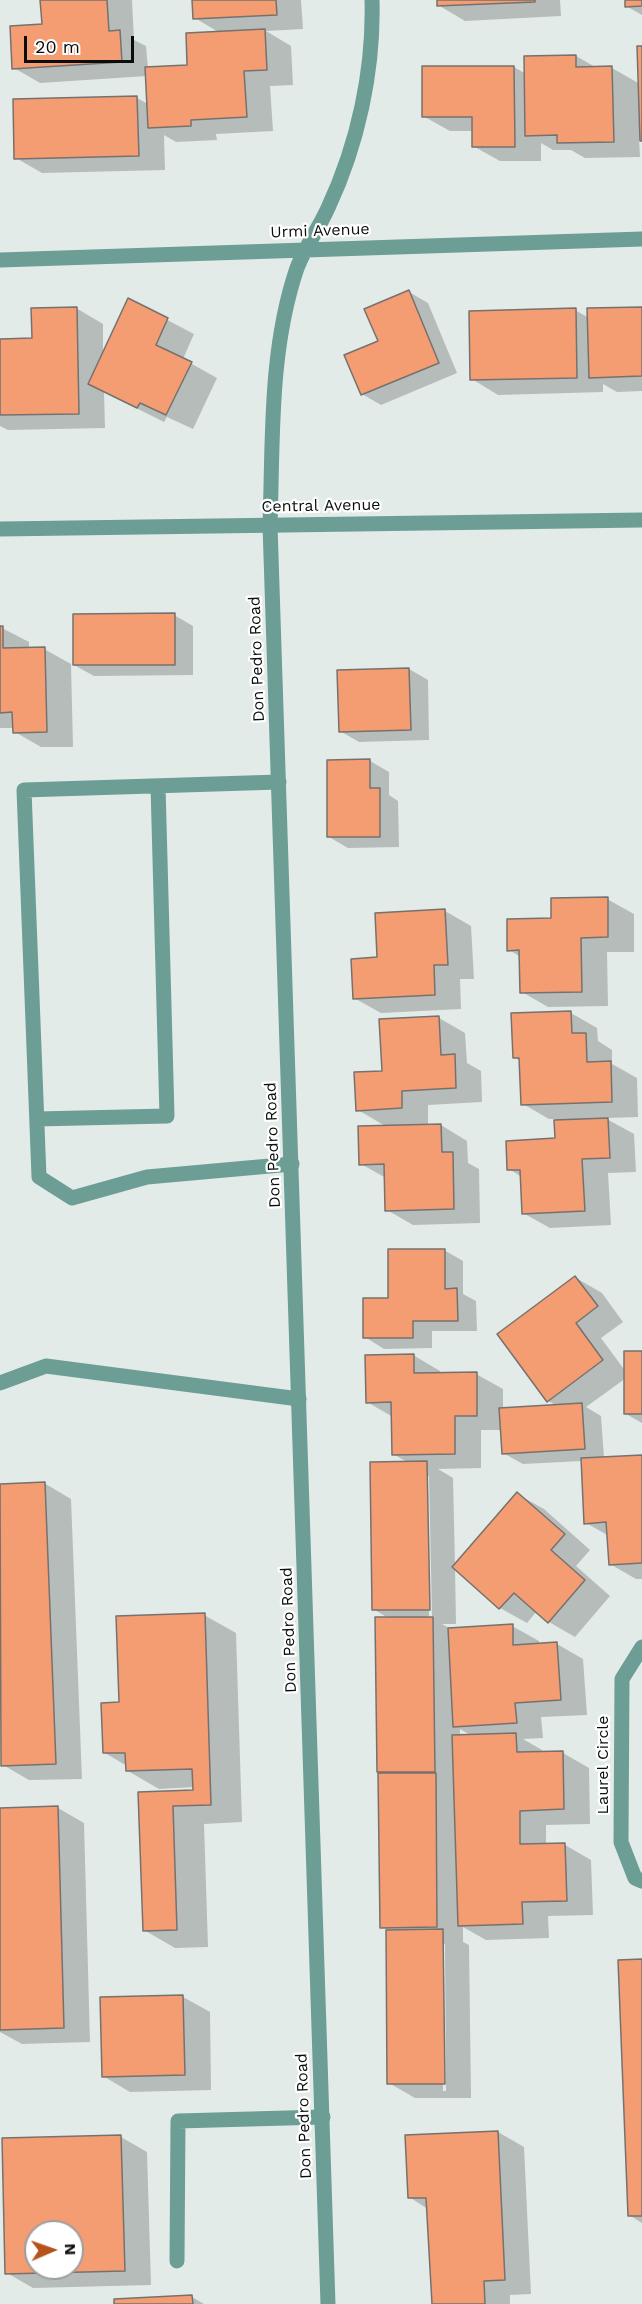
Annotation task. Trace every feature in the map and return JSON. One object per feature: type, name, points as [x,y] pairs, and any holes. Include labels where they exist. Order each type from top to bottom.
[{"type":"street","name":"Don Pedro Road","points":[[328,2304],[270,525],[274,390],[282,329],[297,268],[328,207],[352,144],[367,78],[373,18],[372,0]]},
{"type":"street","name":"Urmi Avenue","points":[[0,260],[642,239]]},
{"type":"street","name":"Central Avenue","points":[[0,529],[642,520]]},
{"type":"street","points":[[279,782],[24,790],[39,1178],[72,1198],[147,1177],[292,1164]]},
{"type":"street","points":[[37,1119],[167,1116],[158,786]]},
{"type":"street","points":[[0,1383],[46,1366],[299,1399]]},
{"type":"street","name":"Laurel Circle","points":[[642,1647],[622,1679],[621,1842],[635,1878],[642,1881]]},
{"type":"street","points":[[177,2261],[178,2121],[322,2117]]},
{"type":"building","points":[[40,0],[107,0],[109,31],[120,30],[122,62],[12,69],[10,26],[42,24]]},
{"type":"building","points":[[192,0],[276,0],[277,15],[193,19]]},
{"type":"building","points":[[437,0],[535,0],[535,2],[437,6]]},
{"type":"building","points":[[625,0],[642,0],[642,6],[625,7]]},
{"type":"building","points":[[265,29],[267,70],[244,71],[247,117],[191,120],[191,126],[148,128],[145,67],[187,65],[186,33]]},
{"type":"building","points":[[637,46],[642,46],[642,141],[640,141]]},
{"type":"building","points":[[576,55],[576,67],[612,66],[614,142],[557,143],[557,135],[525,136],[524,56]]},
{"type":"building","points":[[422,66],[514,66],[515,147],[472,147],[472,117],[422,117]]},
{"type":"building","points":[[137,96],[139,156],[14,159],[13,99]]},
{"type":"building","points":[[409,290],[439,363],[361,395],[344,355],[378,341],[364,309]]},
{"type":"building","points":[[128,298],[168,318],[156,345],[192,362],[166,415],[140,403],[137,408],[88,384]]},
{"type":"building","points":[[77,307],[79,414],[0,415],[0,339],[32,338],[31,308]]},
{"type":"building","points":[[642,307],[642,376],[589,378],[587,308]]},
{"type":"building","points":[[576,308],[577,378],[470,380],[469,311]]},
{"type":"building","points":[[175,613],[175,665],[73,665],[73,614]]},
{"type":"building","points":[[0,626],[3,626],[3,648],[45,647],[47,732],[13,733],[12,712],[0,713]]},
{"type":"building","points":[[409,668],[411,730],[339,732],[337,670]]},
{"type":"building","points":[[370,759],[370,788],[380,788],[380,837],[327,837],[327,760]]},
{"type":"building","points":[[608,897],[608,937],[581,938],[582,992],[520,993],[519,950],[507,951],[507,919],[551,918],[551,898]]},
{"type":"building","points":[[445,909],[448,965],[434,965],[435,995],[353,999],[351,959],[377,957],[375,913]]},
{"type":"building","points":[[571,1011],[572,1033],[586,1033],[587,1062],[611,1061],[612,1102],[521,1105],[519,1058],[513,1058],[511,1013]]},
{"type":"building","points":[[439,1016],[441,1055],[455,1054],[456,1088],[402,1091],[402,1108],[356,1111],[354,1072],[382,1071],[379,1019]]},
{"type":"building","points":[[608,1118],[610,1158],[582,1159],[585,1211],[522,1214],[520,1170],[507,1170],[506,1141],[555,1138],[554,1120]]},
{"type":"building","points":[[441,1124],[442,1152],[453,1152],[454,1209],[385,1211],[384,1164],[359,1165],[358,1126]]},
{"type":"building","points":[[388,1249],[445,1249],[445,1289],[457,1288],[458,1321],[413,1321],[413,1338],[363,1338],[363,1298],[388,1298]]},
{"type":"building","points":[[575,1276],[598,1306],[576,1323],[603,1360],[547,1402],[497,1334]]},
{"type":"building","points":[[624,1351],[642,1351],[642,1414],[624,1414]]},
{"type":"building","points":[[414,1354],[414,1373],[477,1372],[477,1416],[455,1416],[455,1454],[392,1455],[391,1402],[366,1403],[365,1355]]},
{"type":"building","points":[[582,1403],[585,1449],[502,1454],[499,1408]]},
{"type":"building","points":[[642,1455],[642,1563],[609,1565],[606,1522],[584,1524],[581,1458]]},
{"type":"building","points":[[427,1461],[430,1610],[372,1610],[370,1462]]},
{"type":"building","points":[[45,1482],[56,1764],[1,1766],[0,1484]]},
{"type":"building","points":[[517,1492],[565,1534],[551,1550],[585,1580],[548,1623],[514,1593],[499,1609],[452,1567]]},
{"type":"building","points":[[205,1613],[211,1805],[173,1806],[177,1930],[143,1931],[138,1792],[193,1790],[192,1769],[126,1771],[125,1753],[103,1753],[101,1703],[119,1702],[116,1616]]},
{"type":"building","points":[[375,1617],[433,1617],[435,1772],[377,1772]]},
{"type":"building","points":[[513,1624],[513,1645],[557,1642],[561,1700],[515,1703],[517,1723],[453,1727],[448,1628]]},
{"type":"building","points":[[516,1733],[517,1752],[563,1751],[564,1809],[520,1811],[520,1844],[565,1843],[567,1901],[522,1902],[523,1924],[458,1926],[452,1735]]},
{"type":"building","points":[[378,1773],[436,1773],[437,1927],[380,1928]]},
{"type":"building","points":[[58,1806],[64,2028],[0,2030],[0,1808]]},
{"type":"building","points":[[443,1929],[445,2084],[387,2084],[386,1930]]},
{"type":"building","points":[[642,1959],[642,2216],[628,2216],[618,1960]]},
{"type":"building","points":[[183,1995],[185,2075],[102,2077],[100,1997]]},
{"type":"building","points":[[498,2131],[505,2280],[484,2281],[485,2304],[432,2304],[426,2198],[408,2198],[405,2135]]},
{"type":"building","points":[[121,2135],[125,2271],[84,2272],[84,2220],[24,2220],[24,2274],[5,2274],[2,2138]]},
{"type":"building","points":[[192,2295],[193,2304],[114,2304],[114,2299]]}]
